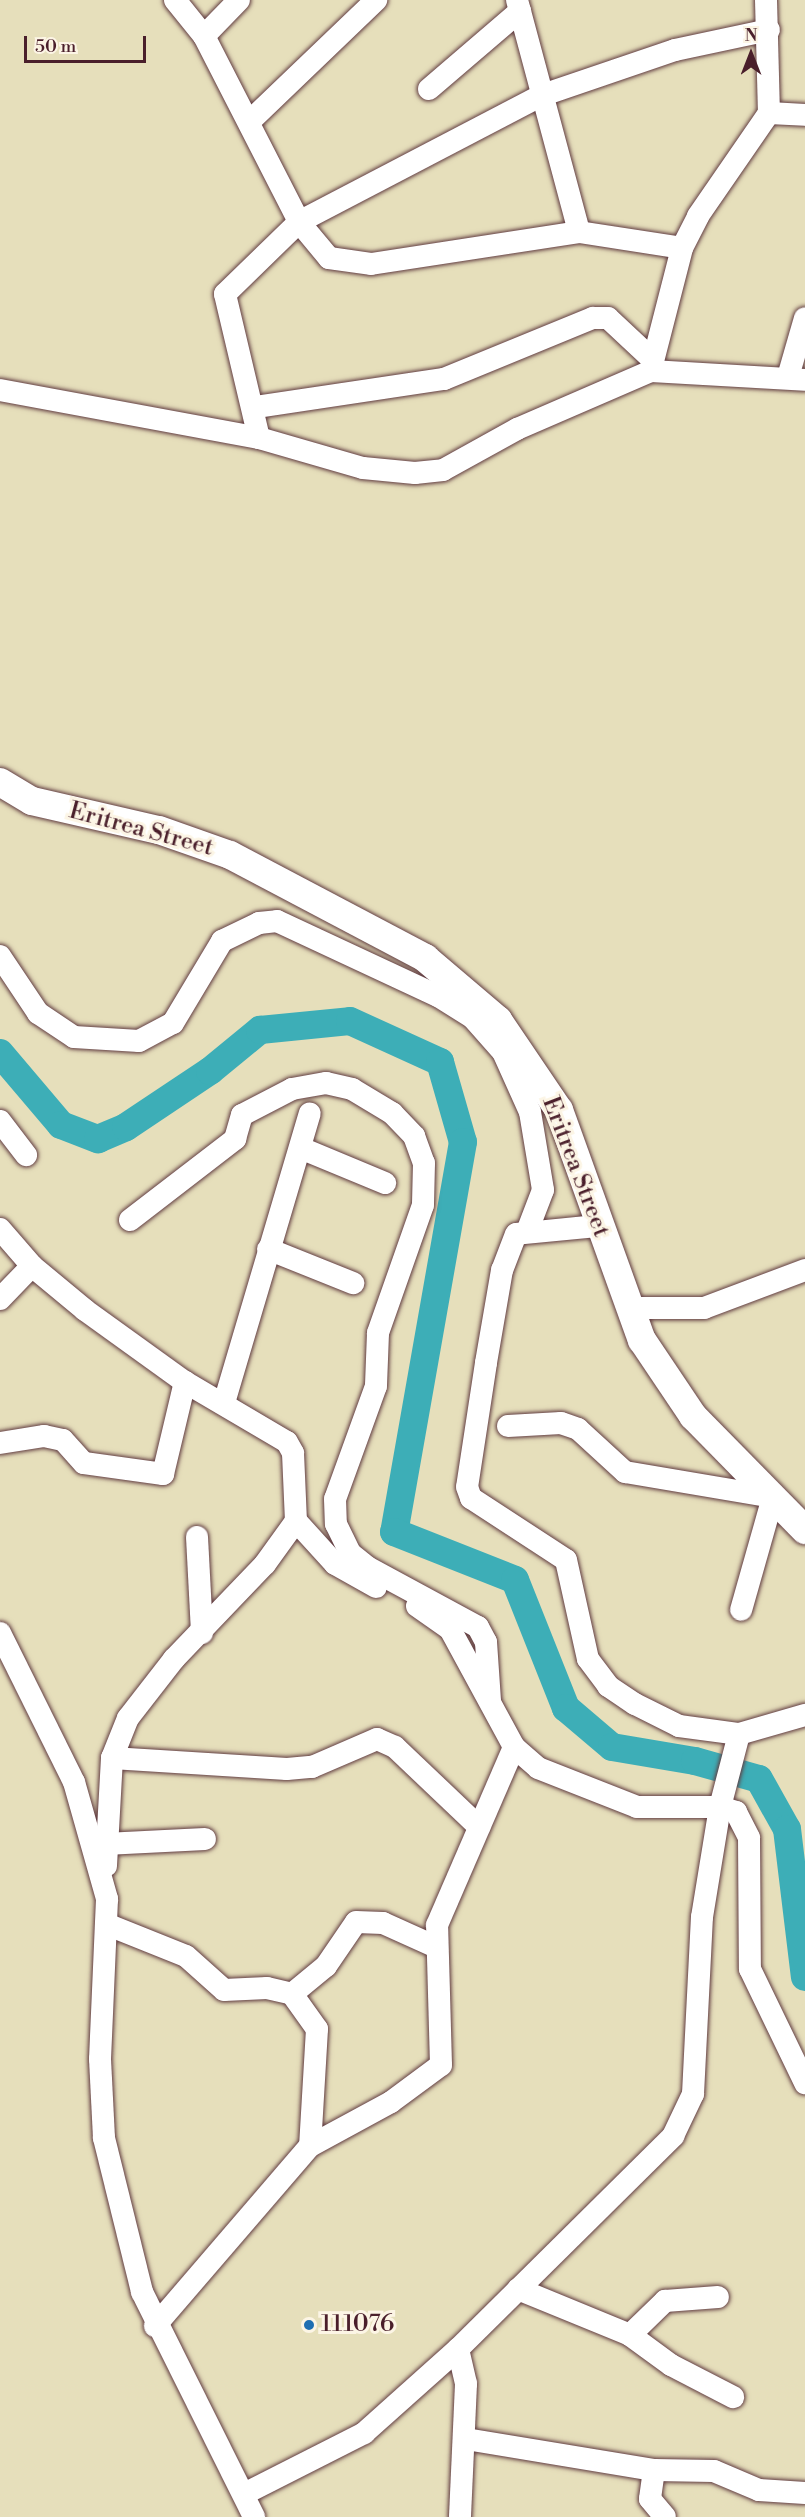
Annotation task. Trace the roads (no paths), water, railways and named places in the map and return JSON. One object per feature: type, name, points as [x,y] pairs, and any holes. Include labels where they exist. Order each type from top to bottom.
[{"type":"main road","name":"Eritrea Street","points":[[0,782],[32,801],[159,830],[230,855],[425,958],[498,1020],[533,1067],[559,1110],[597,1226],[642,1340],[693,1416],[805,1530]]},
{"type":"street","points":[[174,0],[204,36],[250,121],[298,222],[329,258],[351,265],[579,232],[682,248]]},
{"type":"street","points":[[204,36],[239,0]]},
{"type":"street","points":[[250,121],[376,0]]},
{"type":"street","points":[[652,365],[682,248],[735,156],[769,113],[769,30],[766,0]]},
{"type":"street","points":[[429,89],[518,6],[540,96],[579,232]]},
{"type":"street","points":[[259,438],[256,407],[225,294],[298,222],[540,96],[675,50],[769,30]]},
{"type":"street","points":[[769,113],[805,115]]},
{"type":"street","points":[[256,407],[444,379],[593,318],[608,318],[652,365]]},
{"type":"street","points":[[0,390],[259,438],[363,468],[415,473],[443,470],[517,429],[652,365],[797,379],[805,318]]},
{"type":"street","points":[[0,956],[38,1013],[74,1037],[139,1041],[173,1023],[222,941],[259,923],[277,921],[333,945],[472,1017],[503,1053],[530,1112],[543,1190],[533,1220],[516,1234],[502,1270],[467,1487],[471,1498],[566,1560],[579,1638],[608,1686],[664,1720],[738,1739],[805,1715]]},
{"type":"street","points":[[130,1220],[235,1139],[242,1115],[292,1089],[326,1083],[352,1089],[392,1113],[414,1136],[424,1163],[423,1205],[381,1324],[376,1386],[335,1499],[336,1524],[351,1553],[367,1568],[478,1627],[486,1642],[489,1701]]},
{"type":"street","points":[[224,1403],[268,1249],[303,1149],[309,1113]]},
{"type":"street","points":[[0,1121],[26,1155]]},
{"type":"street","points":[[303,1149],[384,1184]]},
{"type":"street","points":[[533,1220],[556,1228],[597,1226]]},
{"type":"street","points":[[0,1229],[32,1266],[185,1382],[287,1442],[293,1454],[296,1521],[335,1564],[450,1629],[514,1747],[561,1779],[637,1807],[720,1807],[736,1812],[749,1838],[750,1970],[805,2082]]},
{"type":"street","points":[[268,1249],[353,1283]]},
{"type":"street","points":[[0,1299],[32,1266]]},
{"type":"street","points":[[628,1308],[704,1308],[805,1270]]},
{"type":"street","points":[[0,1443],[44,1436],[63,1440],[84,1463],[163,1474],[185,1382]]},
{"type":"street","points":[[508,1426],[561,1423],[578,1430],[625,1472],[773,1497],[741,1610]]},
{"type":"street","points":[[254,2517],[155,2326],[104,2138],[100,2060],[107,1899],[105,1844],[112,1758],[128,1718],[296,1521]]},
{"type":"street","points":[[197,1537],[202,1634]]},
{"type":"street","points":[[0,1633],[74,1782],[107,1899]]},
{"type":"street","points":[[112,1758],[156,1765],[312,1767],[377,1738],[395,1747],[479,1827]]},
{"type":"street","points":[[244,2494],[364,2433],[458,2349],[673,2136],[688,2111],[702,1917],[720,1807],[738,1739]]},
{"type":"street","points":[[155,2326],[310,2146],[391,2102],[441,2065],[434,1946],[437,1925],[514,1747]]},
{"type":"street","points":[[105,1844],[205,1839]]},
{"type":"street","points":[[292,1994],[326,1966],[356,1922],[383,1923],[434,1946]]},
{"type":"street","points":[[106,1924],[186,1956],[224,1990],[267,1988],[292,1994],[317,2029],[310,2146]]},
{"type":"street","points":[[518,2289],[630,2335],[671,2365],[733,2397]]},
{"type":"street","points":[[630,2335],[665,2301],[718,2297]]},
{"type":"street","points":[[458,2349],[466,2384],[466,2439],[460,2517]]},
{"type":"street","points":[[466,2439],[654,2470],[714,2471],[759,2490],[805,2493]]},
{"type":"street","points":[[654,2470],[650,2499],[665,2517]]},
{"type":"waterway","points":[[0,1053],[61,1125],[98,1139],[126,1127],[210,1071],[260,1030],[350,1021],[440,1062],[463,1142],[394,1532],[515,1580],[566,1708],[612,1747],[695,1761],[759,1779],[787,1829],[805,1977]]},
{"type":"place","name":"111076","points":[[309,2325]]}]
